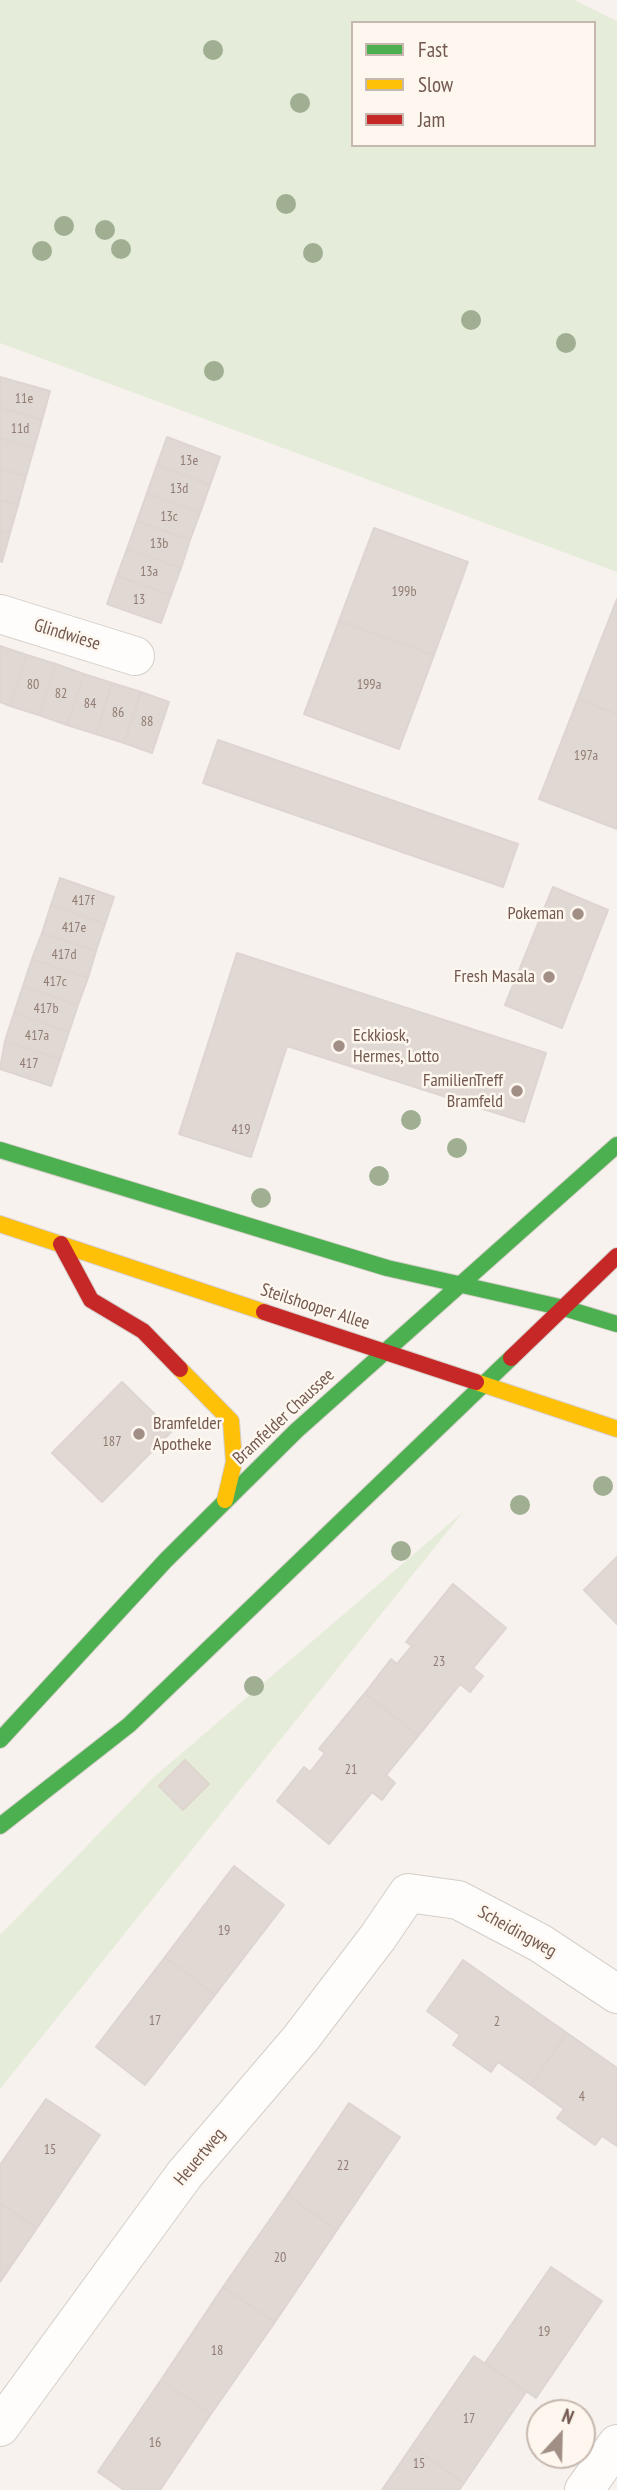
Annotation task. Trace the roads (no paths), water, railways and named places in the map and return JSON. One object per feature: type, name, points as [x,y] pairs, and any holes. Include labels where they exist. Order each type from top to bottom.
[{"type":"main road","name":"Bramfelder Chaussee","points":[[0,1740],[54,1678],[225,1500],[385,1350],[617,1145]]},
{"type":"main road","points":[[0,1150],[321,1249],[458,1286],[564,1308],[617,1324]]},
{"type":"main road","name":"Steilshooper Allee","points":[[0,1224],[486,1383],[617,1429]]},
{"type":"main road","points":[[61,1244],[91,1300],[143,1331],[231,1421],[234,1461],[225,1500]]},
{"type":"main road","points":[[0,1826],[130,1725],[617,1256]]},
{"type":"street","name":"Glindwiese","points":[[0,614],[135,656]]},
{"type":"street","name":"Scheidingweg","points":[[408,1893],[458,1900],[540,1943],[617,1994]]},
{"type":"street","name":"Heuertweg","points":[[0,2427],[184,2175],[301,2038],[379,1937],[408,1893]]},
{"type":"street","points":[[584,2490],[617,2444]]},
{"type":"place","name":"Pokeman","points":[[578,914]]},
{"type":"place","name":"Fresh Masala","points":[[549,977]]},
{"type":"place","name":"Eckkiosk, Hermes, Lotto","points":[[339,1046]]},
{"type":"place","name":"FamilienTreff Bramfeld","points":[[517,1091]]},
{"type":"place","name":"Bramfelder Apotheke","points":[[139,1434]]}]
